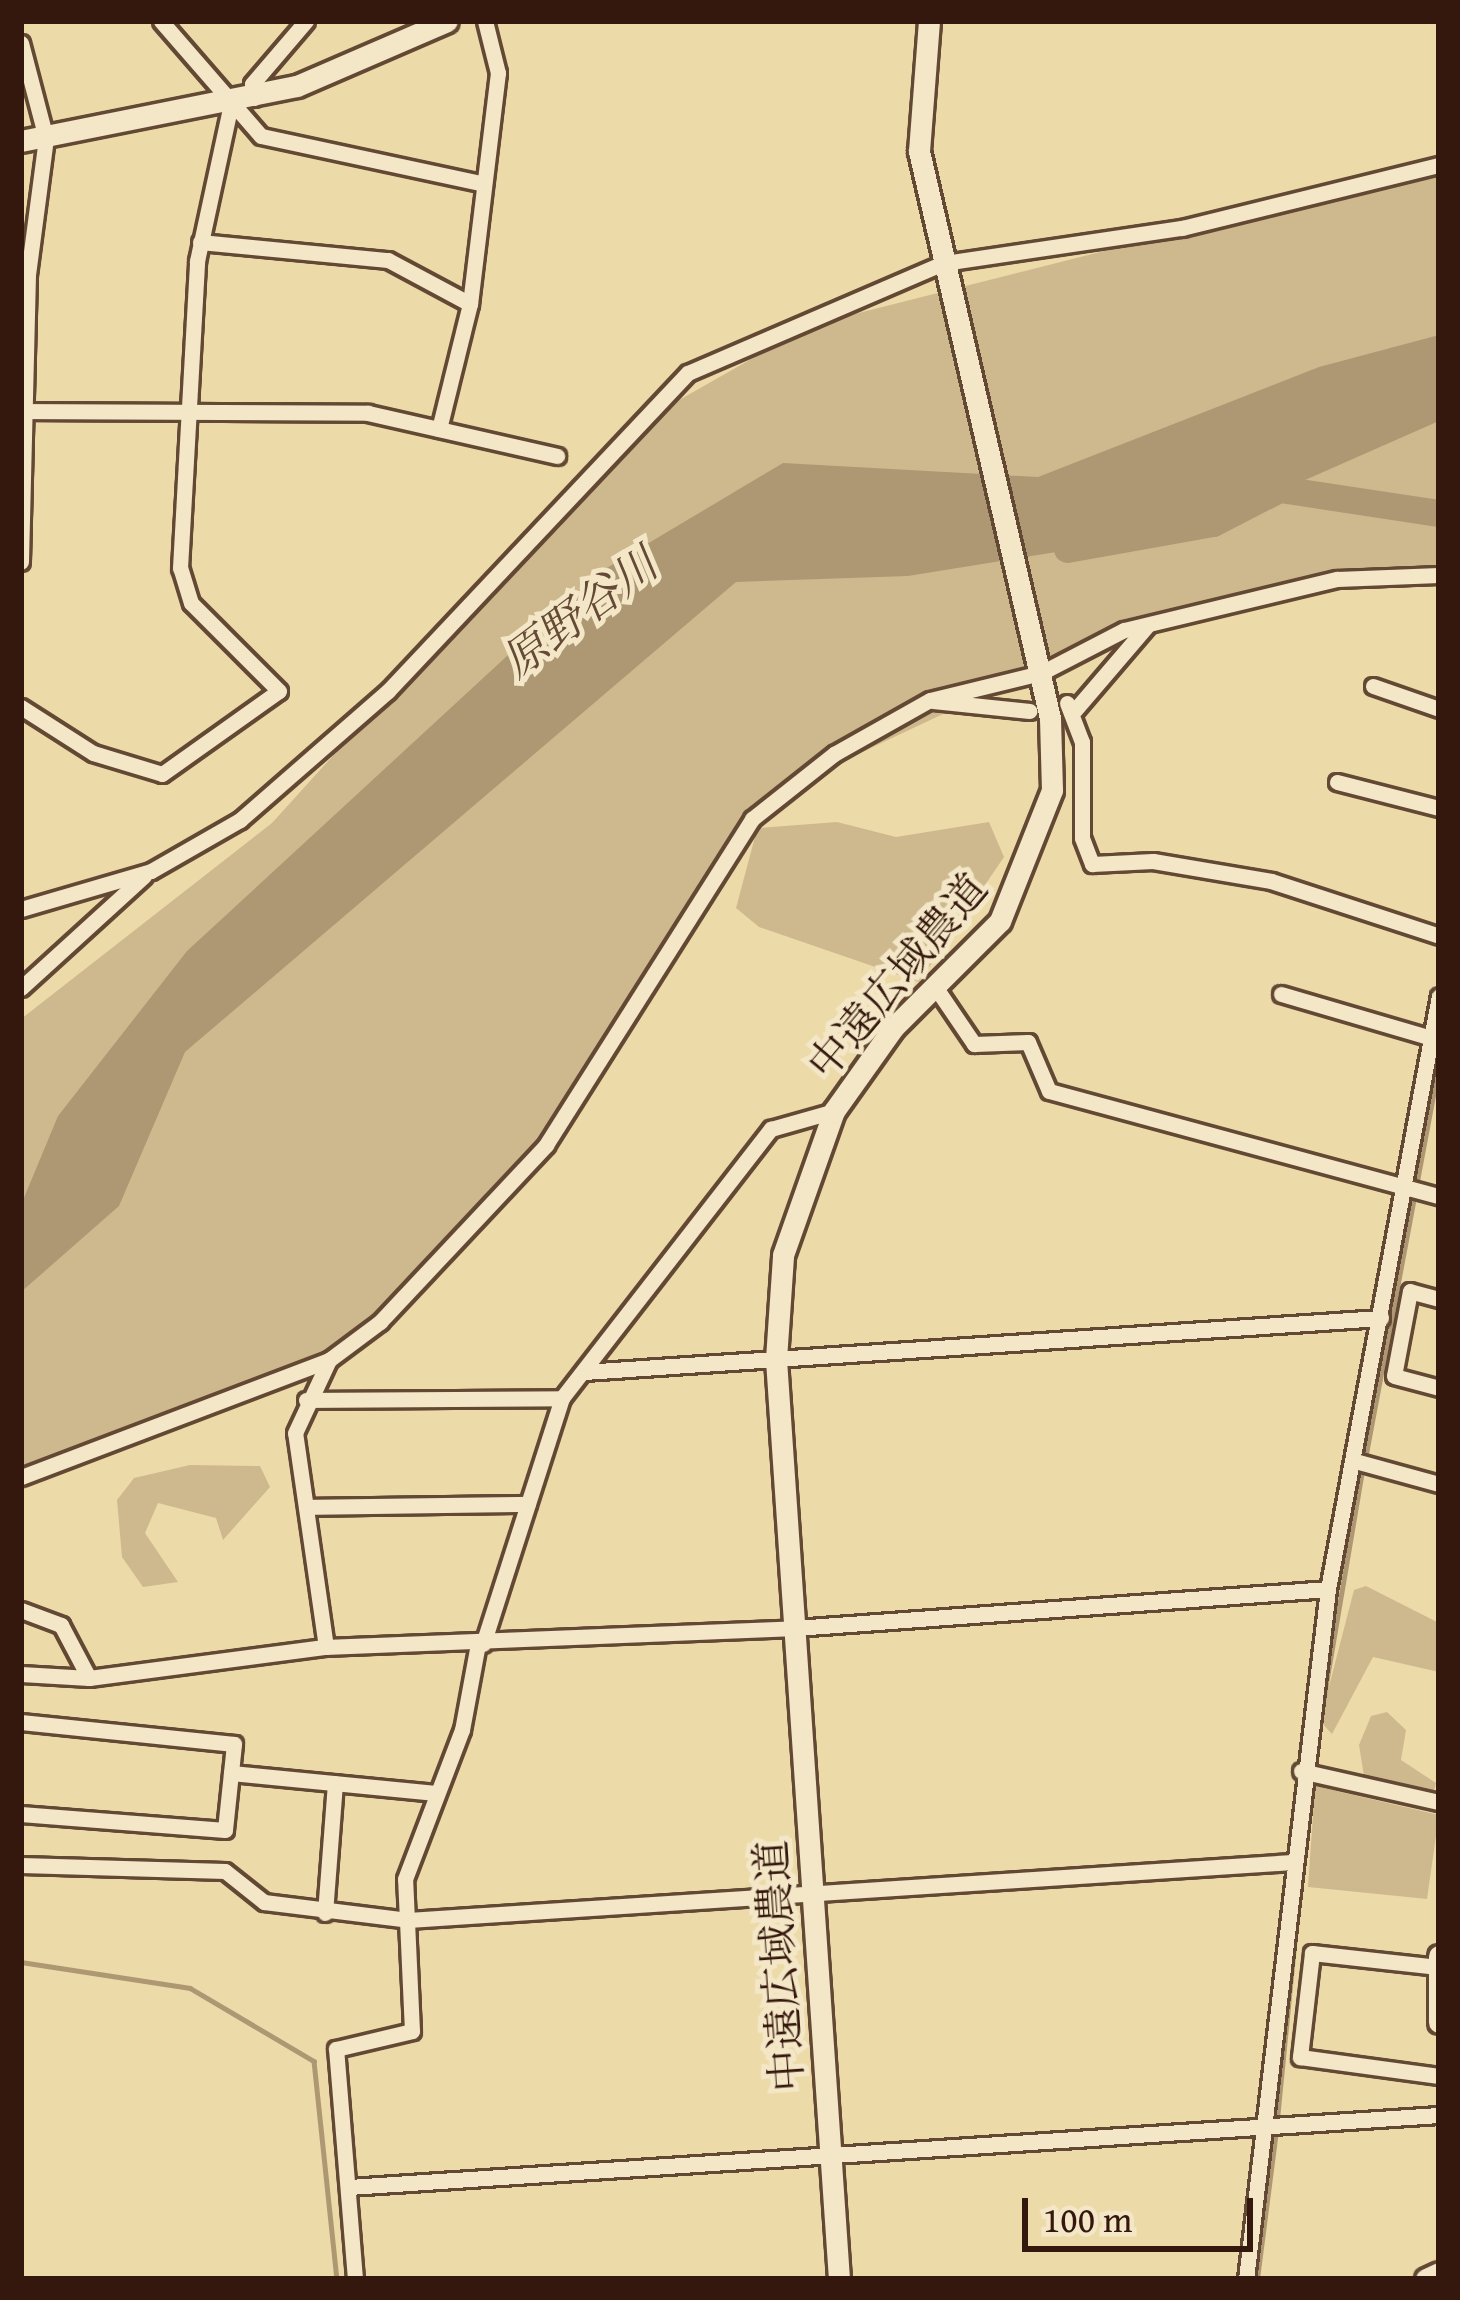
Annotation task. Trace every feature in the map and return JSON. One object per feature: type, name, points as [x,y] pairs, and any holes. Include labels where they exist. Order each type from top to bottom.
[{"type":"street","points":[[161,21],[261,136],[484,184]]},
{"type":"street","points":[[254,98],[252,84],[306,21]]},
{"type":"street","points":[[21,141],[254,98],[447,21]]},
{"type":"street","points":[[439,429],[470,304],[498,73],[485,21]]},
{"type":"street","name":"中遠広域農道","points":[[839,2279],[776,1359],[790,1222],[834,1111],[936,988],[1000,921],[1046,826],[1052,747],[1039,662],[946,272],[914,112],[929,21]]},
{"type":"street","points":[[21,43],[46,138],[22,412],[21,562]]},
{"type":"street","points":[[21,707],[93,754],[162,774],[280,691],[191,604],[180,568],[184,409],[200,242],[231,104]]},
{"type":"street","points":[[21,988],[151,871],[241,820],[388,691],[688,373],[946,272],[1182,228],[1439,165]]},
{"type":"street","points":[[200,242],[388,260],[470,304]]},
{"type":"street","points":[[22,412],[368,413],[556,456]]},
{"type":"street","points":[[326,1647],[295,1433],[305,1400],[329,1360],[546,1145],[752,819],[834,754],[930,700],[1149,624],[1337,578],[1439,575]]},
{"type":"street","points":[[1149,624],[1071,706],[1092,864],[1154,861],[1271,881],[1439,936]]},
{"type":"street","points":[[1372,686],[1439,709]]},
{"type":"street","points":[[930,700],[1029,711]]},
{"type":"street","points":[[1337,782],[1439,808]]},
{"type":"street","points":[[21,909],[151,871]]},
{"type":"street","points":[[936,988],[974,1044],[1028,1042],[1049,1091],[1439,1196]]},
{"type":"street","points":[[1281,994],[1431,1038]]},
{"type":"street","points":[[1246,2279],[1266,2128],[1301,1771],[1328,1588],[1439,996]]},
{"type":"street","points":[[355,2279],[336,2049],[412,2031],[406,1879],[562,1398],[771,1129],[834,1111]]},
{"type":"street","points":[[1439,1299],[1410,1292],[1394,1376],[1439,1388]]},
{"type":"street","points":[[584,1372],[1382,1318]]},
{"type":"street","points":[[21,1477],[329,1360]]},
{"type":"street","points":[[305,1400],[562,1398]]},
{"type":"street","points":[[1354,1461],[1439,1484]]},
{"type":"street","points":[[306,1507],[528,1504]]},
{"type":"street","points":[[21,1674],[89,1678],[326,1647],[796,1628],[1328,1588]]},
{"type":"street","points":[[21,1610],[61,1625],[89,1678]]},
{"type":"street","points":[[21,1722],[233,1744],[225,1830],[21,1814]]},
{"type":"street","points":[[1301,1771],[1439,1802]]},
{"type":"street","points":[[231,1773],[436,1793]]},
{"type":"street","points":[[325,1913],[335,1783]]},
{"type":"street","points":[[21,1865],[225,1871],[264,1902],[408,1920],[1292,1862]]},
{"type":"street","points":[[1438,1967],[1312,1953],[1300,2057],[1439,2076]]},
{"type":"street","points":[[1439,1956],[1439,2022]]},
{"type":"street","points":[[349,2187],[1439,2116]]},
{"type":"street","points":[[1426,2279],[1439,2273]]},
{"type":"shaded area","points":[[1439,156],[1439,576],[1317,574],[1147,618],[788,787],[760,828],[837,822],[896,837],[989,822],[1004,857],[919,982],[759,927],[736,908],[756,833],[553,1136],[472,1228],[318,1365],[21,1472],[21,1019],[272,823],[630,428],[811,325],[1405,175]]},
{"type":"shaded area","points":[[190,1465],[260,1466],[270,1487],[223,1540],[216,1518],[158,1503],[145,1533],[178,1582],[143,1587],[122,1557],[117,1500],[134,1478]]},
{"type":"shaded area","points":[[1366,1586],[1439,1623],[1439,1672],[1373,1657],[1332,1734],[1320,1721],[1354,1590]]},
{"type":"shaded area","points":[[1387,1712],[1406,1730],[1401,1760],[1436,1783],[1432,1800],[1364,1776],[1359,1745],[1371,1716]]},
{"type":"shaded area","points":[[1315,1786],[1439,1815],[1427,1899],[1308,1887]]},
{"type":"water","points":[[1439,335],[1439,421],[1255,502],[1137,539],[908,576],[736,582],[185,1052],[119,1206],[21,1292],[21,1205],[58,1116],[187,951],[595,575],[783,463],[1038,477],[1319,367]]},
{"type":"waterway","name":"原野谷川","points":[[1067,549],[1213,523],[1287,485]]},
{"type":"waterway","points":[[1280,489],[1439,513]]},
{"type":"waterway","points":[[1365,1459],[1439,1064]]},
{"type":"waterway","points":[[1319,1725],[1362,1470]]},
{"type":"waterway","points":[[1277,2119],[1298,1903]]},
{"type":"waterway","points":[[21,1962],[190,1988],[314,2061],[337,2279]]},
{"type":"waterway","points":[[1257,2279],[1276,2130]]}]
